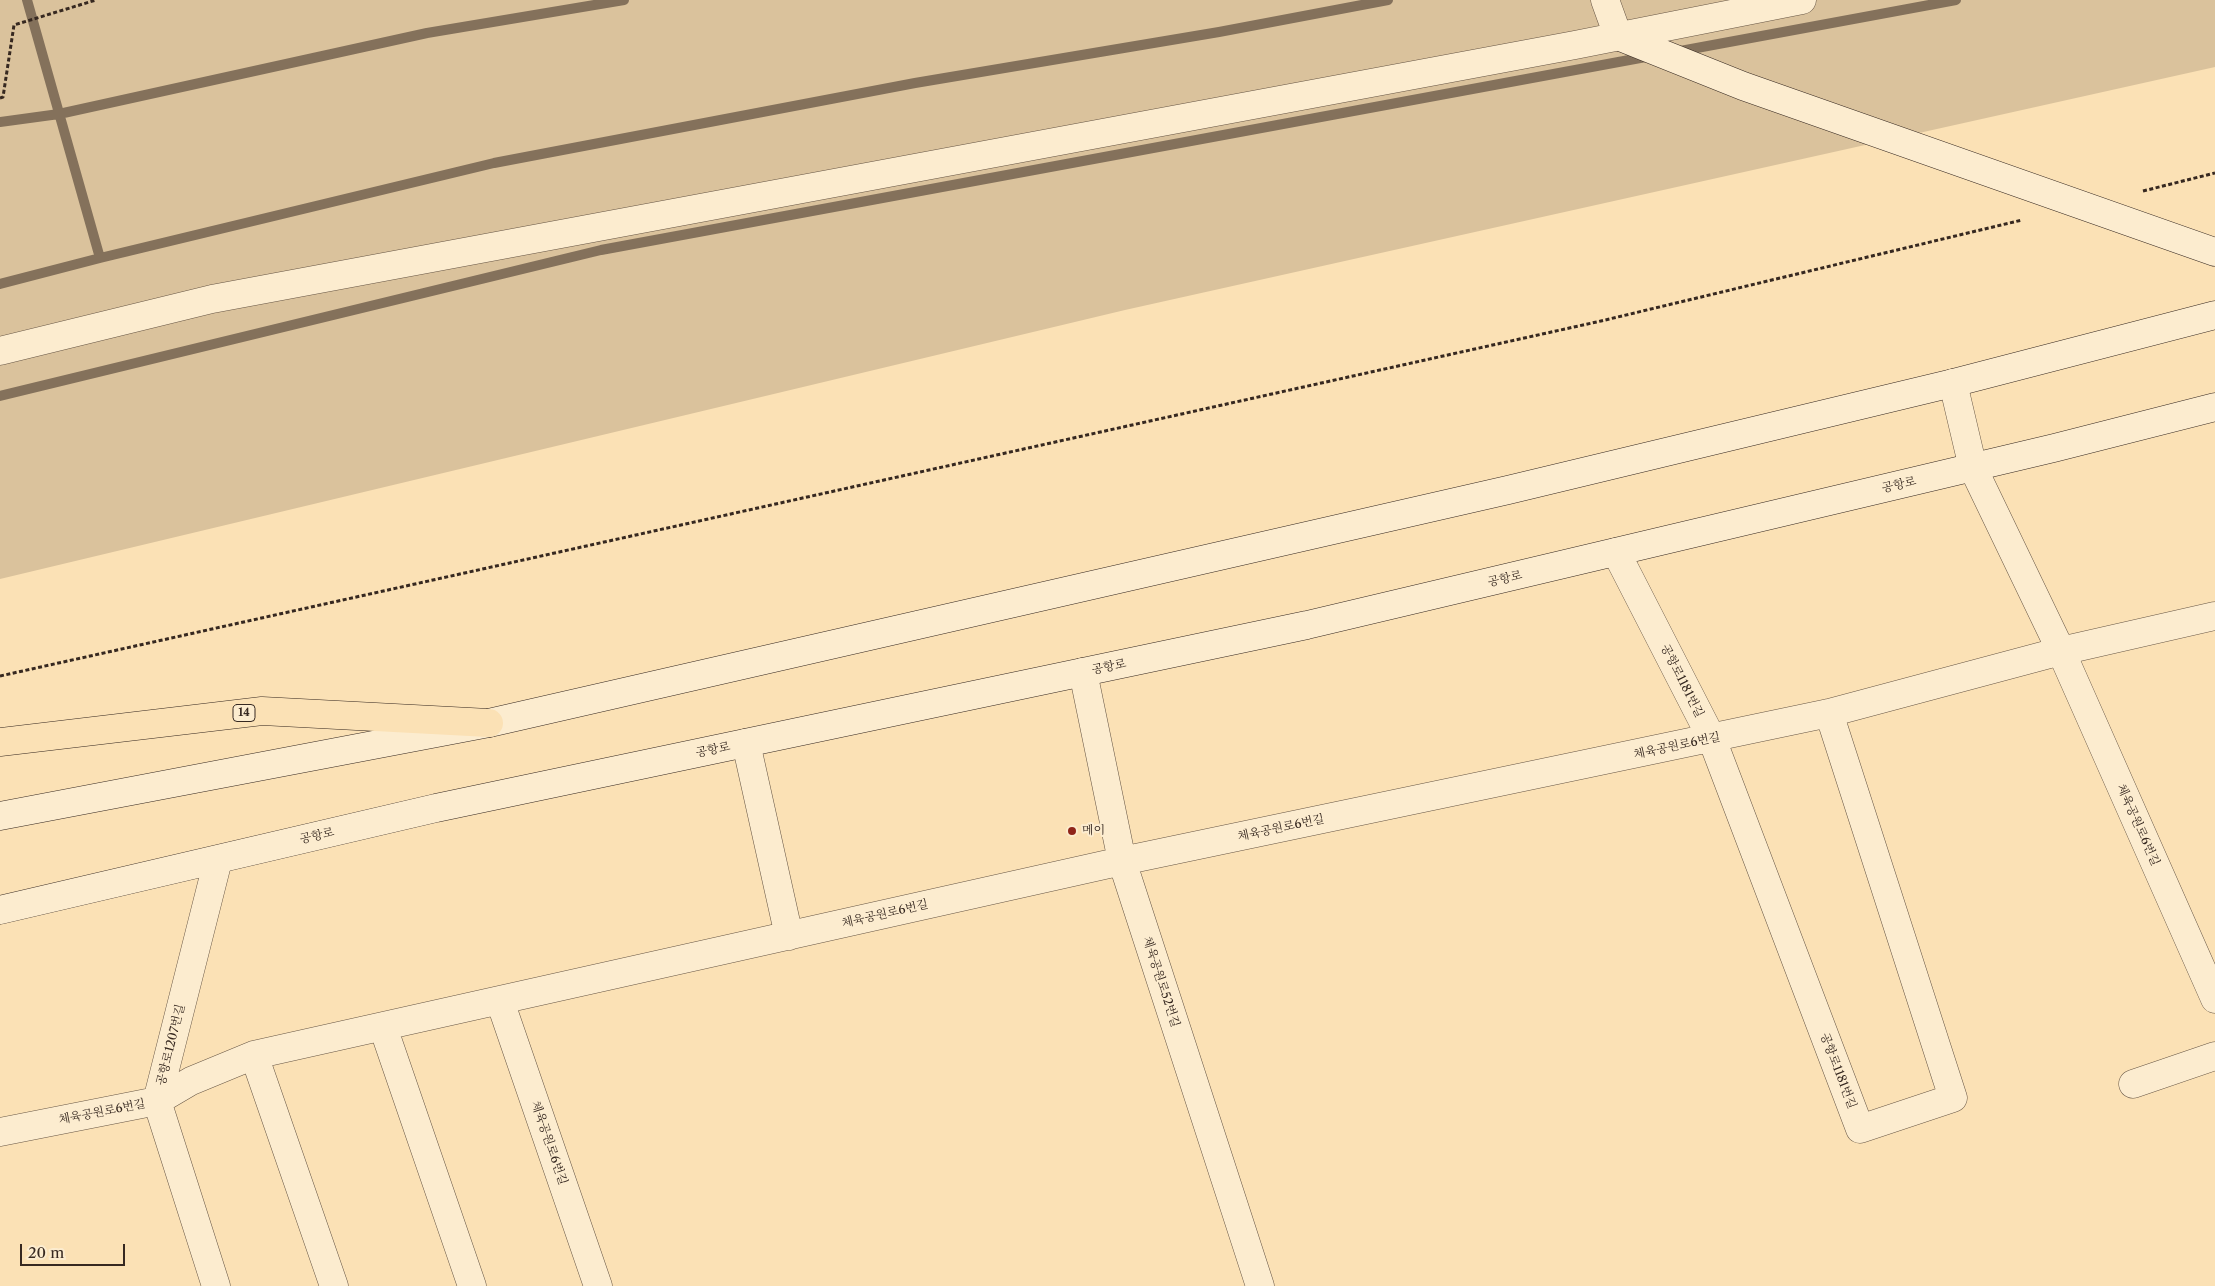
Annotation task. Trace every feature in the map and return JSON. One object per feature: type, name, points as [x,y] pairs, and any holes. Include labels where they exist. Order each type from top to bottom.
[{"type":"main road","name":"14","points":[[0,742],[262,711],[489,723]]},
{"type":"street","points":[[1605,0],[1618,36],[1743,86],[2215,252]]},
{"type":"street","points":[[0,351],[212,299],[1802,0]]},
{"type":"street","points":[[0,816],[489,723],[1508,490],[1953,383],[2215,315]]},
{"type":"street","points":[[1953,383],[1973,468],[2061,651]]},
{"type":"street","name":"공항로","points":[[0,910],[436,808],[1307,625],[1973,468],[2215,407]]},
{"type":"street","name":"공항로1181번길","points":[[1616,552],[1712,738],[1860,1129],[1953,1098],[1829,713]]},
{"type":"street","name":"체육공원로6번길","points":[[0,1132],[157,1101],[191,1081],[254,1055],[1122,861],[1829,713],[2061,651],[2215,616]]},
{"type":"street","name":"체육공원로6번길","points":[[2061,651],[2215,999]]},
{"type":"street","name":"체육공원로52번길","points":[[1083,672],[1122,861],[1260,1286]]},
{"type":"street","points":[[746,743],[789,936]]},
{"type":"street","name":"공항로1207번길","points":[[216,1286],[157,1101],[218,860]]},
{"type":"street","name":"체육공원로6번길","points":[[500,1001],[598,1286]]},
{"type":"street","points":[[383,1027],[472,1286]]},
{"type":"street","points":[[254,1055],[334,1286]]},
{"type":"street","points":[[2133,1084],[2215,1056]]},
{"type":"path","points":[[0,98],[4,97],[14,25],[96,0]]},
{"type":"path","points":[[2140,192],[2215,174]]},
{"type":"path","points":[[0,676],[1592,323],[2028,218]]},
{"type":"shaded area","points":[[0,0],[2215,0],[2215,67],[1125,310],[0,579]]},
{"type":"waterway","points":[[27,0],[100,258],[494,163],[915,83],[1219,32],[1388,0]]},
{"type":"waterway","points":[[0,122],[59,114],[427,33],[624,0]]},
{"type":"waterway","points":[[1675,52],[1956,0]]},
{"type":"waterway","points":[[0,396],[601,250],[1651,56]]},
{"type":"waterway","points":[[0,284],[100,258]]},
{"type":"place","name":"메이","points":[[1072,831]]}]
